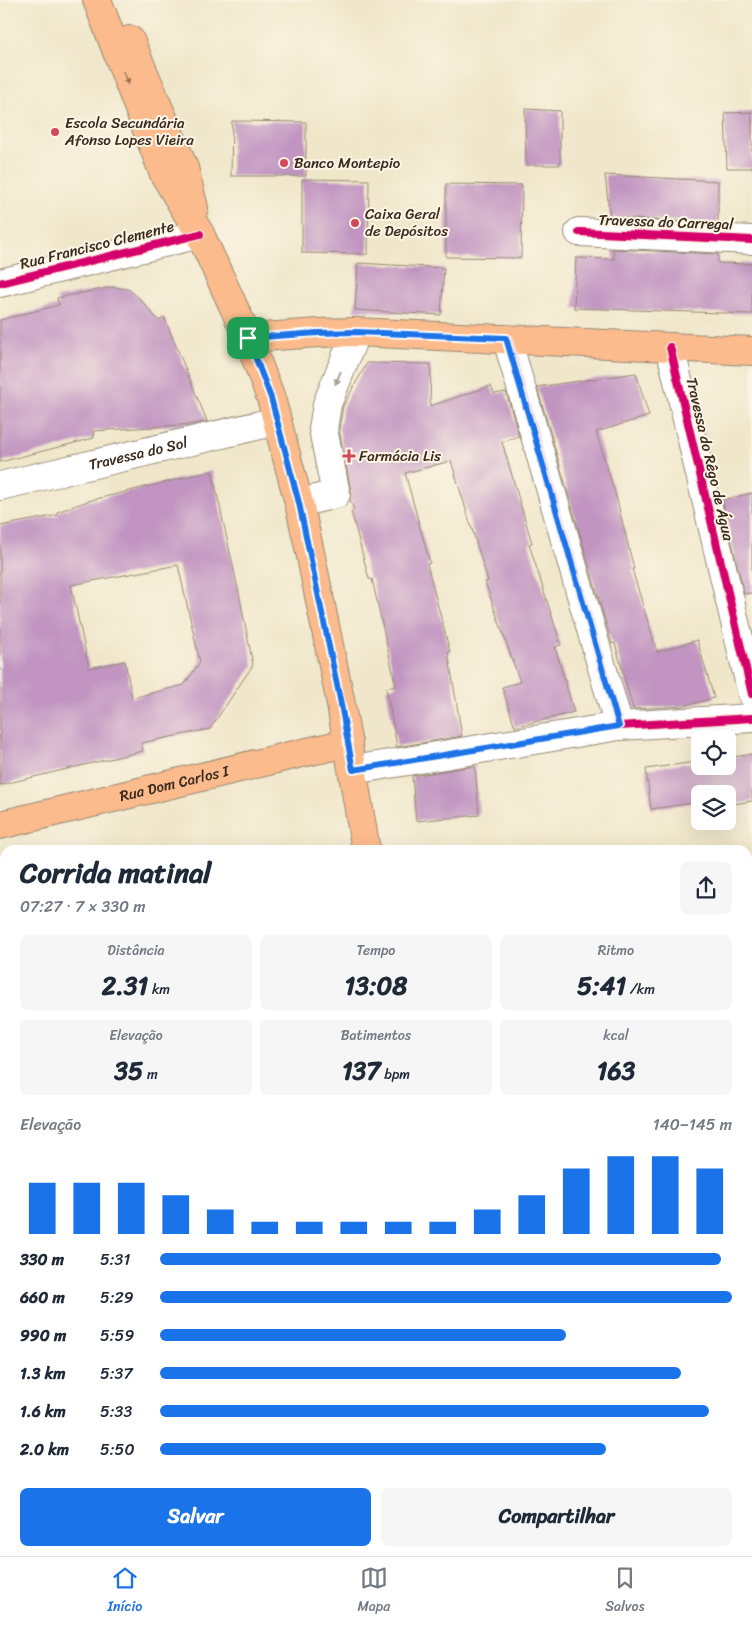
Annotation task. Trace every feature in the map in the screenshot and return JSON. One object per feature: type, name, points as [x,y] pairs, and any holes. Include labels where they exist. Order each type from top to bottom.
[{"type":"main road","points":[[97,0],[164,174],[200,234],[248,338],[271,398],[299,503],[348,743],[365,845]]},
{"type":"main road","points":[[112,0],[148,80],[184,168],[200,234]]},
{"type":"main road","points":[[248,338],[356,332],[752,351]]},
{"type":"main road","name":"Rua Dom Carlos I","points":[[0,825],[348,743]]},
{"type":"street","name":"Travessa do Carregal","points":[[579,232],[752,240]]},
{"type":"street","name":"Rua Francisco Clemente","points":[[0,283],[200,234]]},
{"type":"street","points":[[299,503],[336,494],[323,429],[327,404],[356,332]]},
{"type":"street","points":[[506,338],[619,726]]},
{"type":"street","name":"Travessa do Rêgo de Água","points":[[670,347],[752,694]]},
{"type":"street","name":"Travessa do Sol","points":[[0,486],[277,421]]},
{"type":"street","points":[[353,770],[619,726],[752,718]]},
{"type":"building","points":[[525,109],[560,111],[560,165],[526,165]]},
{"type":"building","points":[[752,112],[752,168],[727,168],[725,113]]},
{"type":"building","points":[[232,121],[306,122],[306,176],[231,176]]},
{"type":"building","points":[[605,175],[718,181],[718,223],[610,218]]},
{"type":"building","points":[[302,179],[369,180],[368,254],[302,253]]},
{"type":"building","points":[[446,184],[522,185],[521,258],[446,257]]},
{"type":"building","points":[[613,249],[718,254],[718,263],[752,264],[752,314],[574,308],[576,258],[614,259]]},
{"type":"building","points":[[358,263],[444,268],[441,315],[355,310]]},
{"type":"building","points":[[112,287],[128,289],[138,297],[159,321],[164,317],[207,421],[194,424],[93,431],[94,438],[0,462],[0,320],[59,305],[57,298]]},
{"type":"building","points":[[367,363],[431,364],[430,406],[491,386],[494,394],[506,392],[519,436],[502,442],[532,543],[529,544],[561,645],[555,647],[574,712],[515,727],[502,687],[520,682],[485,582],[488,581],[451,461],[405,473],[430,563],[427,564],[450,652],[448,652],[462,736],[397,747],[386,688],[396,686],[372,579],[369,579],[351,511],[354,510],[350,500],[351,491],[339,429],[343,406]]},
{"type":"building","points":[[636,373],[649,416],[596,432],[617,500],[634,569],[632,569],[657,652],[697,640],[714,698],[683,706],[633,709],[615,643],[612,644],[537,387]]},
{"type":"building","points":[[212,471],[253,665],[210,729],[141,743],[143,751],[0,785],[0,526],[58,515],[57,512],[88,501]],"holes":[[[178,565],[200,662],[184,685],[132,698],[125,661],[89,668],[71,585]]]},
{"type":"building","points":[[752,493],[752,593],[744,594],[722,500]]},
{"type":"building","points":[[752,754],[752,801],[736,804],[736,785],[691,785],[691,803],[651,809],[646,769],[691,763],[691,775],[736,775],[736,757]]},
{"type":"building","points":[[475,766],[479,815],[416,821],[412,776]]},
{"type":"cycle path","points":[[579,232],[752,240]]},
{"type":"cycle path","points":[[0,283],[200,234]]},
{"type":"cycle path","points":[[507,339],[619,726],[752,718]]},
{"type":"cycle path","points":[[670,347],[752,694]]},
{"type":"place","name":"Escola Secundária Afonso Lopes Vieira","points":[[55,132]]},
{"type":"place","name":"Banco Montepio","points":[[284,163]]},
{"type":"place","name":"Caixa Geral de Depósitos","points":[[355,223]]},
{"type":"place","name":"Farmácia Lis","points":[[349,456]]},
{"type":"route","points":[[356,332],[506,338],[619,726],[353,770],[299,503],[271,398],[248,338],[356,332]]}]
